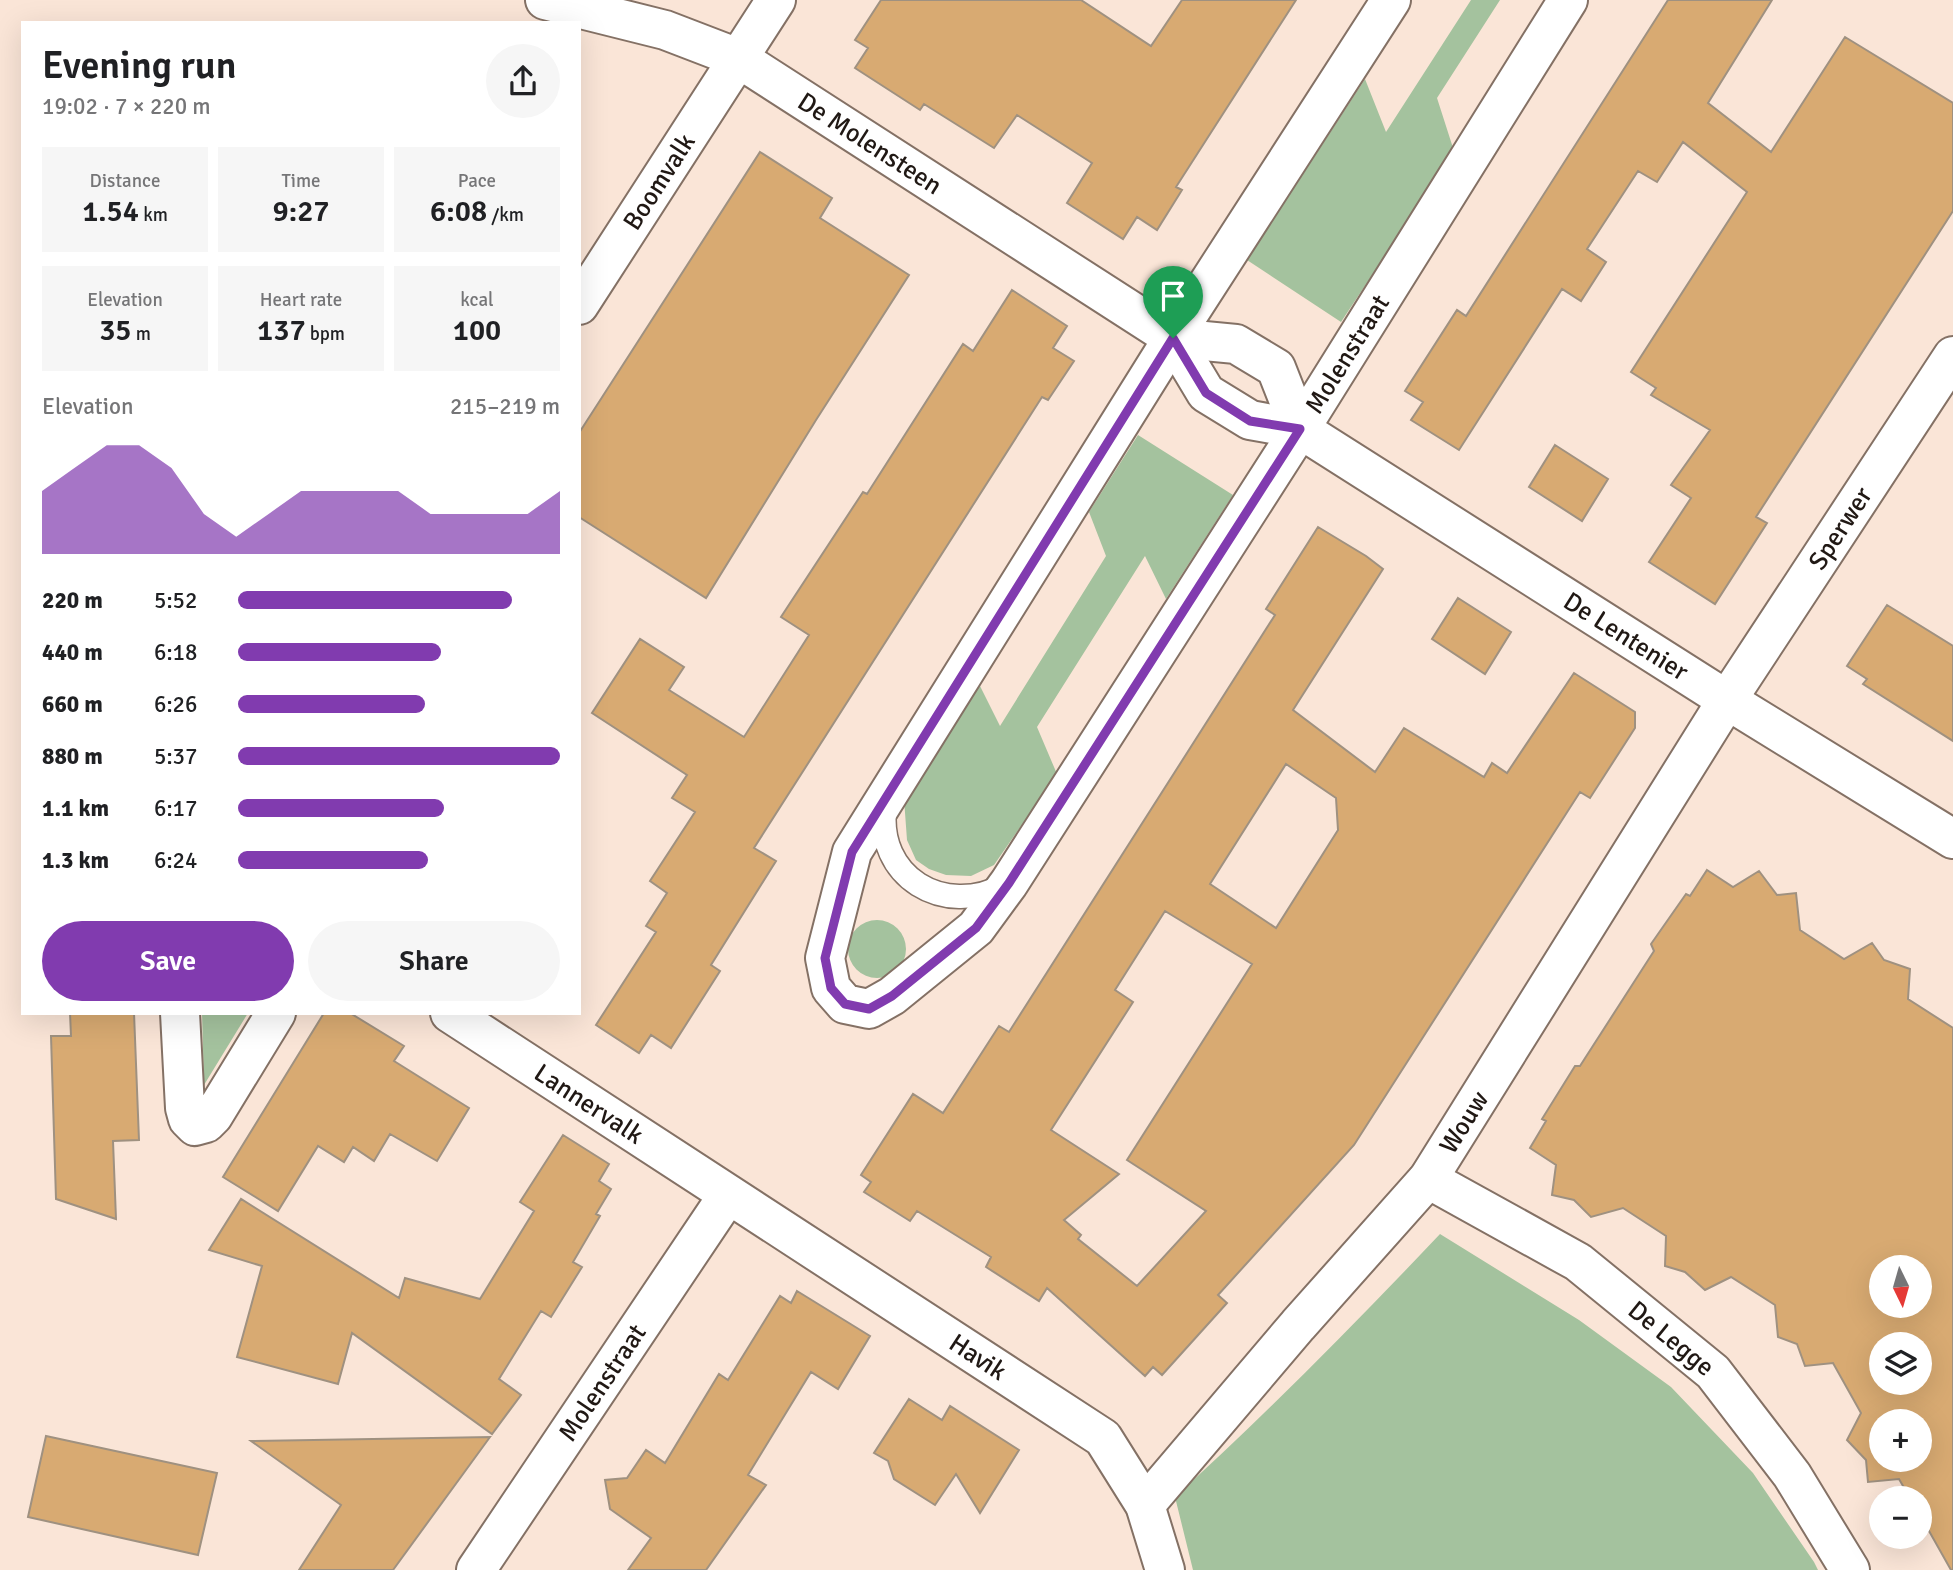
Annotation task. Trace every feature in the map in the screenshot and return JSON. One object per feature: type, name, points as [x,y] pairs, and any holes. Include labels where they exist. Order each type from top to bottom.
[{"type":"street","name":"De Molensteen","points":[[545,0],[665,30],[738,58],[1173,338]]},
{"type":"street","name":"Boomvalk","points":[[581,302],[776,0]]},
{"type":"street","name":"Molenstraat","points":[[1391,0],[1173,338],[852,852],[825,958],[831,988],[845,1004],[869,1009],[892,996],[976,928],[1009,883],[1300,429],[1567,0]]},
{"type":"street","points":[[1173,338],[1206,393],[1250,421],[1300,429]]},
{"type":"street","points":[[1173,338],[1236,344],[1276,368],[1300,429]]},
{"type":"street","name":"Sperwer","points":[[1727,700],[1953,356]]},
{"type":"street","name":"De Lentenier","points":[[1300,429],[1727,700],[1953,839]]},
{"type":"street","name":"Wouw","points":[[1145,1505],[1298,1325],[1428,1179],[1727,700]]},
{"type":"street","points":[[180,1015],[185,1108],[188,1119],[195,1126],[206,1123],[213,1116],[275,1015]]},
{"type":"street","name":"Lannervalk","points":[[453,1015],[728,1195]]},
{"type":"street","name":"De Legge","points":[[1428,1179],[1578,1262],[1713,1372],[1792,1475],[1850,1570]]},
{"type":"street","name":"Molenstraat","points":[[476,1570],[728,1195]]},
{"type":"street","name":"Havik","points":[[728,1195],[1103,1438],[1145,1505],[1165,1570]]},
{"type":"lane","name":"Molenstraat","points":[[886,796],[883,820],[885,842],[900,869],[912,880],[926,889],[958,898],[985,894],[1009,883]]},
{"type":"green space","points":[[1471,0],[1500,0],[1437,98],[1454,151],[1341,322],[1247,260],[1365,79],[1386,132]]},
{"type":"green space","points":[[1138,435],[1233,495],[1166,599],[1145,556],[1037,727],[1057,774],[994,865],[971,876],[946,875],[929,869],[916,860],[907,840],[904,799],[978,682],[1000,726],[1106,556],[1089,512]]},
{"type":"green space","points":[[871,920],[883,920],[898,928],[906,943],[906,955],[898,970],[883,978],[871,978],[856,970],[848,955],[848,943],[856,928]]},
{"type":"green space","points":[[202,1015],[247,1015],[204,1085]]},
{"type":"green space","points":[[1440,1234],[1579,1320],[1671,1387],[1753,1473],[1818,1570],[1193,1570],[1175,1497],[1310,1368]]},
{"type":"building","points":[[881,0],[1081,0],[1151,46],[1182,0],[1296,0],[1176,187],[1182,190],[1157,230],[1137,217],[1123,239],[1067,203],[1092,163],[1017,115],[994,148],[924,104],[920,110],[855,68],[868,48],[855,40]]},
{"type":"building","points":[[1668,0],[1772,0],[1708,103],[1771,152],[1845,37],[1953,103],[1953,211],[1756,517],[1767,523],[1715,604],[1649,562],[1691,498],[1671,485],[1710,430],[1651,395],[1656,388],[1631,372],[1747,192],[1683,142],[1657,182],[1638,171],[1587,249],[1606,262],[1581,301],[1562,289],[1459,450],[1411,420],[1423,402],[1405,391],[1457,310],[1466,316]]},
{"type":"building","points":[[760,152],[832,198],[820,218],[909,275],[706,598],[581,518],[581,430]]},
{"type":"building","points":[[1012,290],[1067,326],[1053,348],[1074,361],[1048,400],[1042,397],[754,848],[776,861],[711,965],[720,971],[671,1048],[651,1035],[639,1053],[596,1025],[656,932],[646,926],[667,893],[650,881],[695,812],[672,798],[687,775],[592,713],[640,639],[684,667],[669,690],[744,737],[809,635],[781,617],[863,492],[867,494],[963,344],[973,351]]},
{"type":"building","points":[[1555,445],[1608,479],[1582,521],[1529,487]]},
{"type":"building","points":[[1318,527],[1383,569],[1293,710],[1375,772],[1404,728],[1484,777],[1492,763],[1507,773],[1574,673],[1635,712],[1635,728],[1590,798],[1580,792],[1354,1145],[1218,1295],[1227,1303],[1162,1375],[1153,1367],[1145,1376],[1047,1288],[1039,1301],[986,1267],[991,1257],[917,1211],[910,1221],[864,1192],[871,1182],[861,1175],[913,1094],[943,1113],[999,1026],[1009,1032],[1275,615],[1266,609]],"holes":[[[1286,764],[1336,798],[1338,830],[1276,928],[1210,884]],[[1165,911],[1252,964],[1127,1160],[1206,1211],[1137,1286],[1078,1239],[1081,1235],[1064,1220],[1119,1174],[1051,1130],[1133,1002],[1115,990]]]},
{"type":"building","points":[[1458,598],[1511,632],[1485,674],[1432,639]]},
{"type":"building","points":[[1887,605],[1953,646],[1953,741],[1863,684],[1867,679],[1847,666]]},
{"type":"building","points":[[1707,870],[1733,887],[1759,871],[1777,895],[1796,893],[1800,930],[1844,959],[1872,943],[1884,960],[1910,969],[1908,999],[1953,1028],[1953,1570],[1932,1536],[1932,1486],[1903,1486],[1899,1479],[1868,1482],[1866,1460],[1847,1440],[1861,1413],[1833,1363],[1805,1366],[1797,1344],[1778,1337],[1775,1305],[1731,1277],[1705,1290],[1685,1272],[1665,1266],[1666,1236],[1623,1208],[1591,1217],[1574,1200],[1552,1195],[1556,1165],[1530,1148],[1546,1121],[1542,1119],[1575,1066],[1580,1066],[1654,951],[1651,944],[1686,894],[1690,896]]},
{"type":"building","points":[[70,1015],[134,1015],[139,1140],[113,1141],[116,1219],[56,1199],[51,1036],[71,1036]]},
{"type":"building","points":[[323,1015],[353,1015],[404,1046],[394,1061],[469,1108],[437,1161],[390,1134],[374,1161],[353,1147],[344,1162],[318,1146],[278,1211],[223,1177]]},
{"type":"building","points":[[563,1135],[609,1164],[599,1181],[611,1189],[596,1214],[600,1216],[573,1262],[582,1267],[551,1317],[541,1311],[499,1379],[521,1395],[492,1434],[352,1333],[338,1384],[237,1357],[262,1266],[209,1250],[241,1199],[399,1298],[405,1278],[480,1299],[534,1211],[520,1202]]},
{"type":"building","points":[[797,1291],[870,1336],[838,1389],[811,1372],[748,1475],[766,1485],[706,1570],[628,1570],[651,1538],[610,1509],[605,1480],[627,1478],[646,1450],[665,1463],[719,1374],[728,1380],[780,1296],[791,1303]]},
{"type":"building","points":[[909,1399],[942,1420],[950,1406],[1019,1450],[980,1513],[956,1474],[935,1505],[894,1479],[888,1461],[874,1453]]},
{"type":"building","points":[[46,1436],[217,1473],[198,1555],[28,1517]]},
{"type":"building","points":[[490,1437],[393,1570],[299,1570],[341,1505],[251,1441]]},
{"type":"route","points":[[1173,338],[1206,393],[1250,421],[1300,429],[1009,883],[976,928],[892,996],[869,1009],[845,1004],[831,988],[825,958],[852,852],[1173,338]]}]
